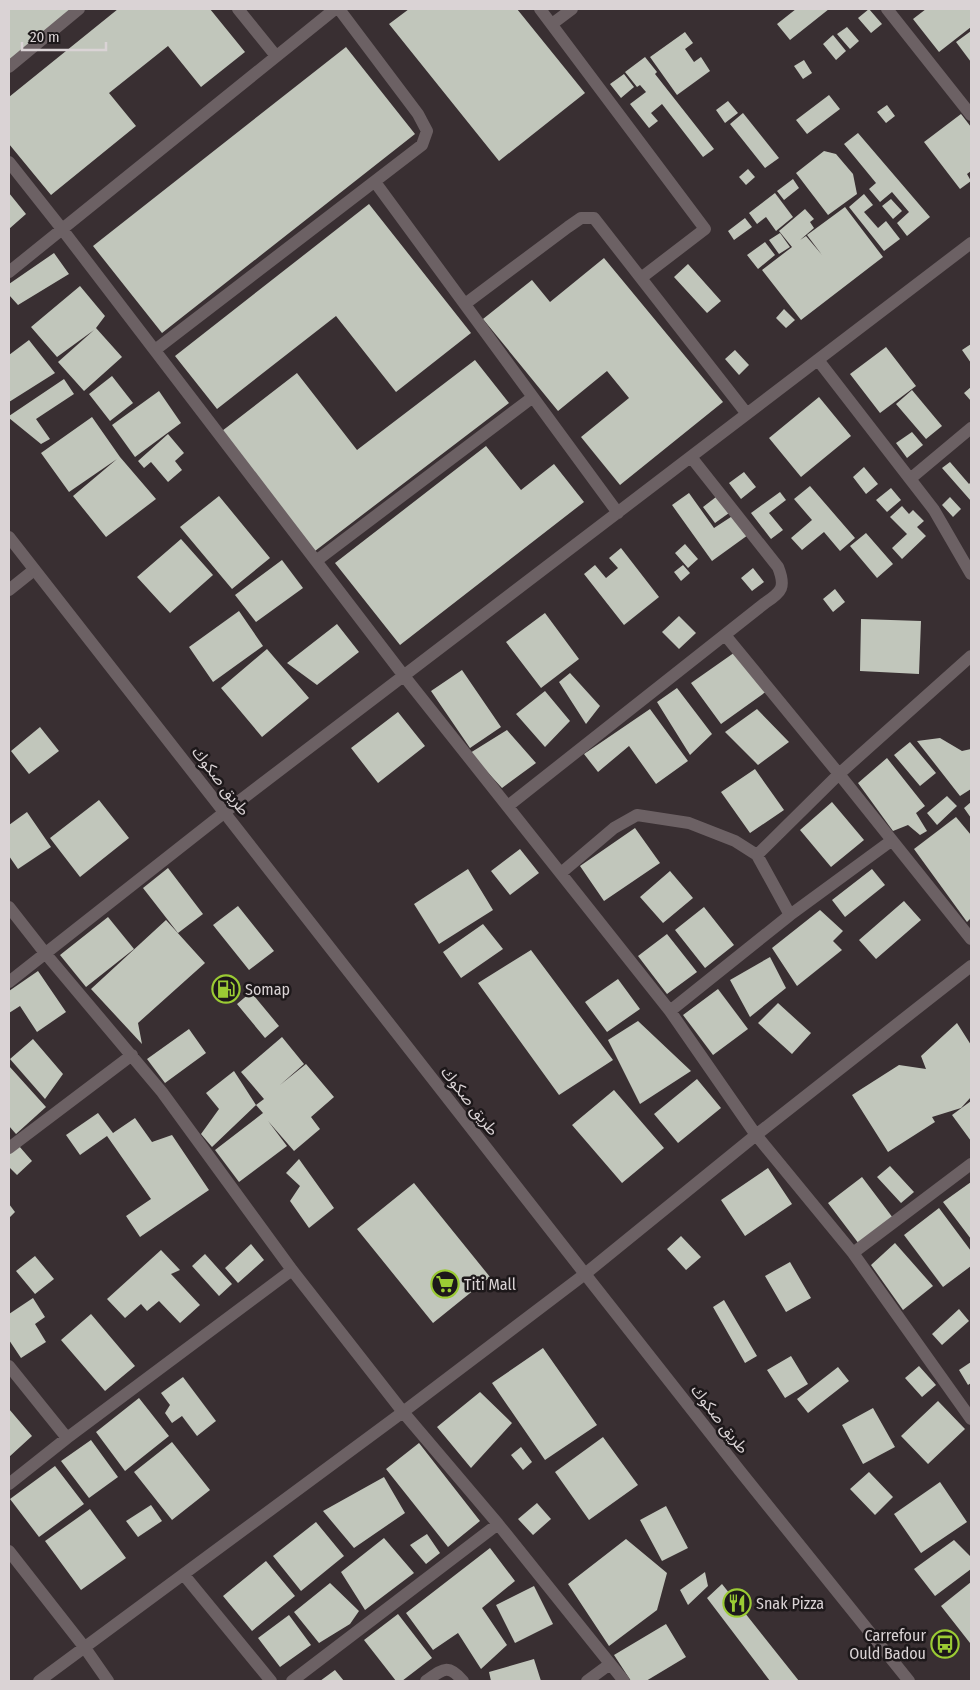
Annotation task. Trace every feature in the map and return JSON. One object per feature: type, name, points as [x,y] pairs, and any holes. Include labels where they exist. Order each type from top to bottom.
[{"type":"street","points":[[9,67],[79,9]]},
{"type":"street","points":[[238,9],[276,56]]},
{"type":"street","points":[[9,272],[337,9],[418,114],[427,131],[422,145],[155,350]]},
{"type":"street","points":[[540,9],[705,229],[641,278]]},
{"type":"street","points":[[552,24],[572,9]]},
{"type":"street","points":[[887,9],[971,115]]},
{"type":"street","points":[[9,162],[404,676],[670,1011],[756,1135],[853,1253],[971,1419]]},
{"type":"street","points":[[375,182],[618,513]]},
{"type":"street","points":[[465,304],[581,218],[594,218],[747,414]]},
{"type":"street","points":[[9,982],[225,812],[971,243]]},
{"type":"street","points":[[818,360],[934,510],[971,574]]},
{"type":"street","points":[[316,561],[533,396]]},
{"type":"street","points":[[910,479],[971,428]]},
{"type":"street","points":[[508,806],[779,594],[782,586],[782,577],[778,567],[690,457]]},
{"type":"street","name":"طريق صكوك","points":[[9,537],[585,1274],[909,1681]]},
{"type":"street","points":[[9,590],[34,570]]},
{"type":"street","points":[[725,635],[971,940]]},
{"type":"street","points":[[757,855],[839,774],[971,656]]},
{"type":"street","points":[[560,873],[614,828],[637,815],[689,823],[735,841],[757,855],[790,915]]},
{"type":"street","points":[[670,1011],[790,915],[892,841]]},
{"type":"street","points":[[9,906],[45,954],[162,1092],[292,1270],[403,1412],[498,1524],[624,1681]]},
{"type":"street","points":[[39,1681],[403,1412],[585,1274],[756,1135],[971,966]]},
{"type":"street","points":[[9,1148],[132,1055]]},
{"type":"street","points":[[853,1253],[971,1164]]},
{"type":"street","points":[[9,1484],[67,1438],[292,1270]]},
{"type":"street","points":[[9,1366],[67,1438]]},
{"type":"street","points":[[292,1681],[498,1524]]},
{"type":"street","points":[[9,1552],[85,1648],[108,1681]]},
{"type":"street","points":[[184,1574],[271,1681]]},
{"type":"street","points":[[588,1681],[610,1664]]},
{"type":"street","points":[[426,1681],[446,1669],[455,1672],[463,1681]]},
{"type":"building","points":[[9,9],[76,9],[9,66]]},
{"type":"building","points":[[118,9],[210,9],[245,52],[201,87],[168,46],[109,93],[136,126],[51,195],[9,144],[9,97]]},
{"type":"building","points":[[409,9],[517,9],[585,93],[499,161],[389,24]]},
{"type":"building","points":[[796,9],[829,9],[790,40],[777,24]]},
{"type":"building","points":[[869,9],[882,24],[871,33],[858,18]]},
{"type":"building","points":[[926,9],[971,9],[971,27],[939,52],[913,19]]},
{"type":"building","points":[[847,27],[859,41],[850,49],[837,34]]},
{"type":"building","points":[[971,31],[971,62],[956,42]]},
{"type":"building","points":[[685,32],[693,43],[685,49],[694,62],[701,57],[710,71],[677,95],[650,57]]},
{"type":"building","points":[[833,35],[846,51],[836,60],[823,44]]},
{"type":"building","points":[[346,47],[415,134],[162,333],[93,246]]},
{"type":"building","points":[[645,57],[657,72],[655,74],[714,149],[703,157],[662,104],[651,113],[658,121],[649,128],[630,104],[646,92],[640,85],[637,87],[625,72]]},
{"type":"building","points":[[804,60],[812,73],[803,79],[794,66]]},
{"type":"building","points":[[624,74],[634,87],[621,98],[610,84]]},
{"type":"building","points":[[829,95],[840,109],[807,134],[796,120]]},
{"type":"building","points":[[728,101],[738,113],[725,123],[716,110]]},
{"type":"building","points":[[887,105],[895,116],[886,123],[877,112]]},
{"type":"building","points":[[743,113],[779,158],[765,168],[730,124]]},
{"type":"building","points":[[961,114],[971,127],[971,171],[967,174],[971,181],[960,189],[924,142]]},
{"type":"building","points":[[858,133],[930,217],[907,236],[897,223],[909,212],[892,192],[880,202],[869,189],[876,183],[844,144]]},
{"type":"building","points":[[824,151],[836,154],[853,174],[857,194],[828,215],[796,173]]},
{"type":"building","points":[[748,169],[755,177],[746,185],[739,177]]},
{"type":"building","points":[[793,179],[799,188],[784,200],[777,191]]},
{"type":"building","points":[[9,193],[26,214],[9,229]]},
{"type":"building","points":[[775,193],[793,217],[776,231],[766,217],[757,224],[749,213]]},
{"type":"building","points":[[864,194],[873,205],[864,212],[878,228],[886,221],[900,239],[884,251],[849,207]]},
{"type":"building","points":[[891,199],[902,211],[893,219],[882,206]]},
{"type":"building","points":[[369,204],[471,333],[396,392],[336,316],[217,409],[175,356]]},
{"type":"building","points":[[845,207],[883,257],[801,320],[762,270],[792,247],[779,231],[805,209],[814,219],[810,222],[814,228],[800,240],[806,236],[822,255],[807,235]]},
{"type":"building","points":[[745,218],[752,227],[734,240],[728,231]]},
{"type":"building","points":[[780,233],[790,247],[779,254],[769,240]]},
{"type":"building","points":[[765,242],[775,255],[758,269],[747,255]]},
{"type":"building","points":[[54,253],[69,274],[18,305],[9,295],[9,284]]},
{"type":"building","points":[[604,258],[723,402],[620,485],[581,437],[629,398],[607,371],[558,411],[483,319],[532,280],[550,302]]},
{"type":"building","points":[[688,264],[721,301],[707,313],[674,277]]},
{"type":"building","points":[[80,286],[105,316],[96,328],[122,357],[84,391],[58,362],[94,330],[57,357],[31,327]]},
{"type":"building","points":[[784,309],[795,320],[786,328],[776,318]]},
{"type":"building","points":[[29,340],[55,373],[9,402],[9,355]]},
{"type":"building","points":[[971,344],[971,363],[962,350]]},
{"type":"building","points":[[886,347],[916,386],[880,413],[850,374]]},
{"type":"building","points":[[735,350],[749,365],[739,375],[725,359]]},
{"type":"building","points":[[475,360],[509,403],[315,551],[222,431],[297,373],[357,450]]},
{"type":"building","points":[[112,376],[133,403],[110,421],[89,394]]},
{"type":"building","points":[[64,379],[74,394],[36,419],[50,439],[41,444],[9,418],[9,416]]},
{"type":"building","points":[[971,387],[971,401],[964,393]]},
{"type":"building","points":[[912,390],[942,426],[926,439],[896,404]]},
{"type":"building","points":[[159,391],[181,423],[135,457],[112,425]]},
{"type":"building","points":[[819,397],[851,436],[801,477],[769,438]]},
{"type":"building","points":[[92,417],[120,457],[156,499],[106,537],[73,496],[117,459],[69,492],[41,453]]},
{"type":"building","points":[[912,432],[923,445],[907,458],[896,443]]},
{"type":"building","points":[[168,434],[184,453],[175,461],[182,470],[168,482],[151,462],[144,468],[138,461]]},
{"type":"building","points":[[486,446],[521,490],[554,464],[584,502],[400,645],[335,563]]},
{"type":"building","points":[[950,462],[969,484],[971,482],[971,501],[942,468]]},
{"type":"building","points":[[864,467],[878,484],[866,494],[853,477]]},
{"type":"building","points":[[744,472],[756,487],[741,499],[729,483]]},
{"type":"building","points":[[810,486],[855,538],[840,551],[824,532],[802,550],[791,538],[812,520],[794,499]]},
{"type":"building","points":[[891,488],[901,500],[887,512],[876,500]]},
{"type":"building","points":[[780,492],[786,500],[769,513],[783,530],[771,539],[751,513]]},
{"type":"building","points":[[689,493],[714,528],[734,515],[748,535],[712,561],[672,505]]},
{"type":"building","points":[[219,496],[270,558],[232,589],[180,527]]},
{"type":"building","points":[[716,497],[729,513],[715,523],[703,507]]},
{"type":"building","points":[[950,497],[961,509],[953,517],[942,505]]},
{"type":"building","points":[[902,506],[909,514],[913,510],[924,521],[917,527],[926,536],[902,559],[892,548],[907,534],[890,517]]},
{"type":"building","points":[[866,533],[893,564],[877,578],[850,546]]},
{"type":"building","points":[[181,539],[213,575],[170,613],[137,577]]},
{"type":"building","points":[[685,544],[698,559],[688,568],[675,553]]},
{"type":"building","points":[[621,548],[659,597],[624,625],[584,574],[595,565],[606,578],[618,568],[609,558]]},
{"type":"building","points":[[282,560],[303,588],[256,622],[235,595]]},
{"type":"building","points":[[683,565],[690,573],[681,581],[674,572]]},
{"type":"building","points":[[753,568],[764,582],[752,591],[741,578]]},
{"type":"building","points":[[835,589],[845,602],[833,612],[823,599]]},
{"type":"building","points":[[239,611],[263,646],[213,682],[189,647]]},
{"type":"building","points":[[545,613],[579,659],[541,688],[506,642]]},
{"type":"building","points":[[679,616],[696,633],[679,649],[662,632]]},
{"type":"building","points":[[861,619],[921,621],[919,674],[860,671]]},
{"type":"building","points":[[337,624],[359,652],[317,685],[287,663]]},
{"type":"building","points":[[267,649],[309,698],[262,737],[221,688]]},
{"type":"building","points":[[738,650],[767,691],[721,724],[691,683]]},
{"type":"building","points":[[462,670],[501,727],[470,748],[431,691]]},
{"type":"building","points":[[570,673],[600,706],[586,724],[559,682]]},
{"type":"building","points":[[677,688],[712,734],[690,755],[657,702]]},
{"type":"building","points":[[545,691],[570,721],[545,747],[516,714]]},
{"type":"building","points":[[650,709],[688,761],[656,784],[629,746],[598,772],[584,754]]},
{"type":"building","points":[[757,709],[789,742],[758,765],[725,732]]},
{"type":"building","points":[[398,712],[425,746],[378,783],[351,748]]},
{"type":"building","points":[[40,727],[59,751],[29,774],[11,751]]},
{"type":"building","points":[[507,730],[536,763],[502,788],[470,753]]},
{"type":"building","points":[[940,738],[962,751],[971,749],[971,789],[960,796],[917,741]]},
{"type":"building","points":[[910,742],[936,773],[920,786],[894,755]]},
{"type":"building","points":[[887,758],[925,806],[916,813],[927,831],[920,835],[908,825],[893,831],[858,783]]},
{"type":"building","points":[[755,769],[784,810],[750,833],[721,792]]},
{"type":"building","points":[[947,796],[957,806],[937,825],[927,813]]},
{"type":"building","points":[[99,800],[129,838],[80,877],[50,838]]},
{"type":"building","points":[[832,802],[864,840],[831,867],[800,830]]},
{"type":"building","points":[[971,802],[971,818],[964,808]]},
{"type":"building","points":[[27,812],[51,847],[18,869],[9,856],[9,825]]},
{"type":"building","points":[[956,817],[971,835],[971,918],[967,922],[914,849]]},
{"type":"building","points":[[635,828],[660,863],[604,901],[580,866]]},
{"type":"building","points":[[520,849],[539,873],[510,895],[491,871]]},
{"type":"building","points":[[168,868],[203,914],[178,933],[143,888]]},
{"type":"building","points":[[468,869],[493,910],[439,944],[414,904]]},
{"type":"building","points":[[872,869],[885,885],[845,917],[832,900]]},
{"type":"building","points":[[670,871],[693,898],[663,923],[640,897]]},
{"type":"building","points":[[904,901],[921,920],[876,959],[859,940]]},
{"type":"building","points":[[238,906],[274,951],[249,970],[213,925]]},
{"type":"building","points":[[704,907],[734,945],[705,968],[675,930]]},
{"type":"building","points":[[820,910],[843,931],[833,941],[842,950],[797,986],[772,948]]},
{"type":"building","points":[[108,917],[134,949],[86,987],[60,955]]},
{"type":"building","points":[[166,920],[205,963],[138,1023],[142,1044],[91,989]]},
{"type":"building","points":[[483,924],[503,949],[461,978],[443,952]]},
{"type":"building","points":[[667,934],[697,972],[667,994],[638,956]]},
{"type":"building","points":[[531,950],[613,1060],[559,1095],[478,983]]},
{"type":"building","points":[[770,957],[786,988],[750,1017],[730,980]]},
{"type":"building","points":[[38,971],[66,1012],[37,1032],[20,1006],[9,1013],[9,991]]},
{"type":"building","points":[[618,979],[640,1009],[607,1032],[585,1002]]},
{"type":"building","points":[[718,989],[748,1029],[713,1055],[683,1015]]},
{"type":"building","points":[[251,992],[279,1026],[265,1038],[237,1004]]},
{"type":"building","points":[[778,1003],[811,1033],[792,1054],[758,1023]]},
{"type":"building","points":[[638,1021],[691,1071],[640,1104],[608,1040]]},
{"type":"building","points":[[957,1023],[971,1045],[971,1097],[961,1108],[932,1117],[935,1122],[888,1152],[852,1095],[899,1065],[926,1069],[921,1056]]},
{"type":"building","points":[[189,1029],[206,1053],[165,1083],[147,1059]]},
{"type":"building","points":[[282,1037],[304,1064],[280,1085],[306,1064],[334,1097],[311,1117],[320,1129],[294,1151],[268,1121],[287,1146],[239,1182],[215,1150],[263,1113],[256,1105],[264,1099],[241,1072]]},
{"type":"building","points":[[33,1039],[63,1074],[45,1099],[10,1059]]},
{"type":"building","points":[[9,1066],[46,1107],[16,1134],[9,1126]]},
{"type":"building","points":[[234,1071],[256,1105],[212,1147],[201,1134],[219,1109],[206,1093]]},
{"type":"building","points":[[697,1079],[721,1108],[678,1143],[654,1114]]},
{"type":"building","points":[[614,1090],[664,1148],[622,1183],[572,1125]]},
{"type":"building","points":[[971,1101],[971,1141],[952,1115]]},
{"type":"building","points":[[98,1113],[113,1133],[135,1118],[152,1142],[172,1135],[209,1190],[140,1237],[126,1216],[151,1199],[107,1136],[80,1155],[66,1135]]},
{"type":"building","points":[[19,1146],[32,1161],[17,1175],[9,1167],[9,1154]]},
{"type":"building","points":[[299,1159],[334,1208],[309,1228],[290,1201],[300,1186],[286,1173]]},
{"type":"building","points":[[890,1166],[914,1192],[901,1203],[877,1177]]},
{"type":"building","points":[[768,1168],[792,1204],[745,1236],[721,1200]]},
{"type":"building","points":[[862,1177],[893,1218],[859,1244],[828,1203]]},
{"type":"building","points":[[971,1182],[971,1239],[943,1202]]},
{"type":"building","points":[[414,1183],[490,1277],[433,1323],[357,1229]]},
{"type":"building","points":[[9,1204],[15,1212],[9,1218]]},
{"type":"building","points":[[939,1208],[971,1251],[971,1266],[943,1287],[904,1235]]},
{"type":"building","points":[[681,1236],[701,1257],[686,1270],[667,1249]]},
{"type":"building","points":[[895,1243],[933,1286],[903,1310],[871,1265]]},
{"type":"building","points":[[251,1244],[264,1260],[238,1283],[225,1268]]},
{"type":"building","points":[[161,1250],[180,1270],[171,1274],[200,1305],[180,1323],[159,1301],[147,1311],[141,1304],[125,1318],[107,1299]]},
{"type":"building","points":[[205,1254],[232,1284],[219,1296],[192,1266]]},
{"type":"building","points":[[35,1256],[54,1279],[35,1294],[16,1271]]},
{"type":"building","points":[[790,1262],[811,1298],[786,1312],[765,1276]]},
{"type":"building","points":[[33,1298],[45,1317],[35,1324],[46,1342],[21,1358],[9,1340],[9,1314]]},
{"type":"building","points":[[724,1300],[757,1356],[745,1363],[713,1307]]},
{"type":"building","points":[[959,1309],[969,1321],[942,1345],[932,1334]]},
{"type":"building","points":[[91,1314],[135,1366],[105,1391],[61,1340]]},
{"type":"building","points":[[543,1348],[597,1425],[545,1460],[492,1383]]},
{"type":"building","points":[[791,1356],[808,1384],[785,1398],[767,1370]]},
{"type":"building","points":[[971,1362],[971,1383],[968,1385],[959,1370]]},
{"type":"building","points":[[919,1366],[936,1385],[922,1397],[905,1378]]},
{"type":"building","points":[[838,1367],[849,1381],[808,1413],[797,1399]]},
{"type":"building","points":[[183,1377],[216,1421],[197,1436],[182,1416],[172,1423],[165,1413],[170,1405],[161,1393]]},
{"type":"building","points":[[480,1392],[512,1423],[471,1468],[437,1427]]},
{"type":"building","points":[[139,1398],[169,1436],[125,1471],[96,1432]]},
{"type":"building","points":[[938,1401],[965,1429],[928,1464],[901,1436]]},
{"type":"building","points":[[873,1408],[895,1447],[863,1464],[842,1425]]},
{"type":"building","points":[[9,1409],[32,1436],[9,1457]]},
{"type":"building","points":[[603,1437],[638,1485],[589,1520],[555,1472]]},
{"type":"building","points":[[91,1440],[118,1477],[89,1498],[61,1461]]},
{"type":"building","points":[[172,1442],[210,1490],[172,1520],[134,1472]]},
{"type":"building","points":[[419,1443],[480,1521],[448,1547],[386,1469]]},
{"type":"building","points":[[521,1447],[532,1462],[523,1470],[511,1455]]},
{"type":"building","points":[[55,1466],[84,1504],[39,1537],[10,1499]]},
{"type":"building","points":[[869,1472],[893,1497],[875,1515],[850,1489]]},
{"type":"building","points":[[384,1477],[405,1513],[354,1548],[323,1511]]},
{"type":"building","points":[[940,1482],[967,1522],[921,1553],[894,1514]]},
{"type":"building","points":[[537,1503],[551,1519],[533,1535],[518,1519]]},
{"type":"building","points":[[151,1505],[162,1521],[138,1537],[126,1521]]},
{"type":"building","points":[[666,1506],[688,1548],[662,1561],[640,1520]]},
{"type":"building","points":[[90,1509],[126,1558],[81,1590],[45,1541]]},
{"type":"building","points":[[316,1522],[344,1556],[301,1591],[273,1556]]},
{"type":"building","points":[[427,1534],[440,1553],[426,1564],[410,1545]]},
{"type":"building","points":[[384,1538],[414,1573],[365,1610],[341,1572]]},
{"type":"building","points":[[626,1539],[667,1573],[657,1610],[609,1646],[568,1584]]},
{"type":"building","points":[[954,1540],[971,1557],[971,1569],[935,1596],[914,1569]]},
{"type":"building","points":[[490,1548],[515,1581],[482,1608],[507,1645],[481,1669],[458,1633],[433,1650],[406,1613]]},
{"type":"building","points":[[266,1561],[295,1596],[252,1631],[223,1596]]},
{"type":"building","points":[[705,1572],[708,1586],[688,1605],[680,1590]]},
{"type":"building","points":[[971,1582],[971,1642],[970,1643],[941,1606]]},
{"type":"building","points":[[330,1583],[359,1611],[350,1624],[319,1643],[294,1612]]},
{"type":"building","points":[[722,1584],[799,1681],[770,1681],[707,1598]]},
{"type":"building","points":[[534,1586],[553,1624],[515,1643],[496,1605]]},
{"type":"building","points":[[398,1614],[432,1658],[402,1681],[396,1681],[364,1640]]},
{"type":"building","points":[[289,1615],[311,1645],[280,1667],[258,1638]]},
{"type":"building","points":[[666,1624],[686,1657],[646,1681],[631,1681],[614,1655]]},
{"type":"building","points":[[534,1659],[541,1681],[491,1681],[489,1672]]},
{"type":"building","points":[[335,1670],[344,1681],[320,1681]]},
{"type":"place","name":"Somap","points":[[226,989]]},
{"type":"place","name":"Titi Mall","points":[[445,1284]]},
{"type":"place","name":"Snak Pizza","points":[[737,1603]]},
{"type":"place","name":"Carrefour Ould Badou","points":[[945,1644]]}]
